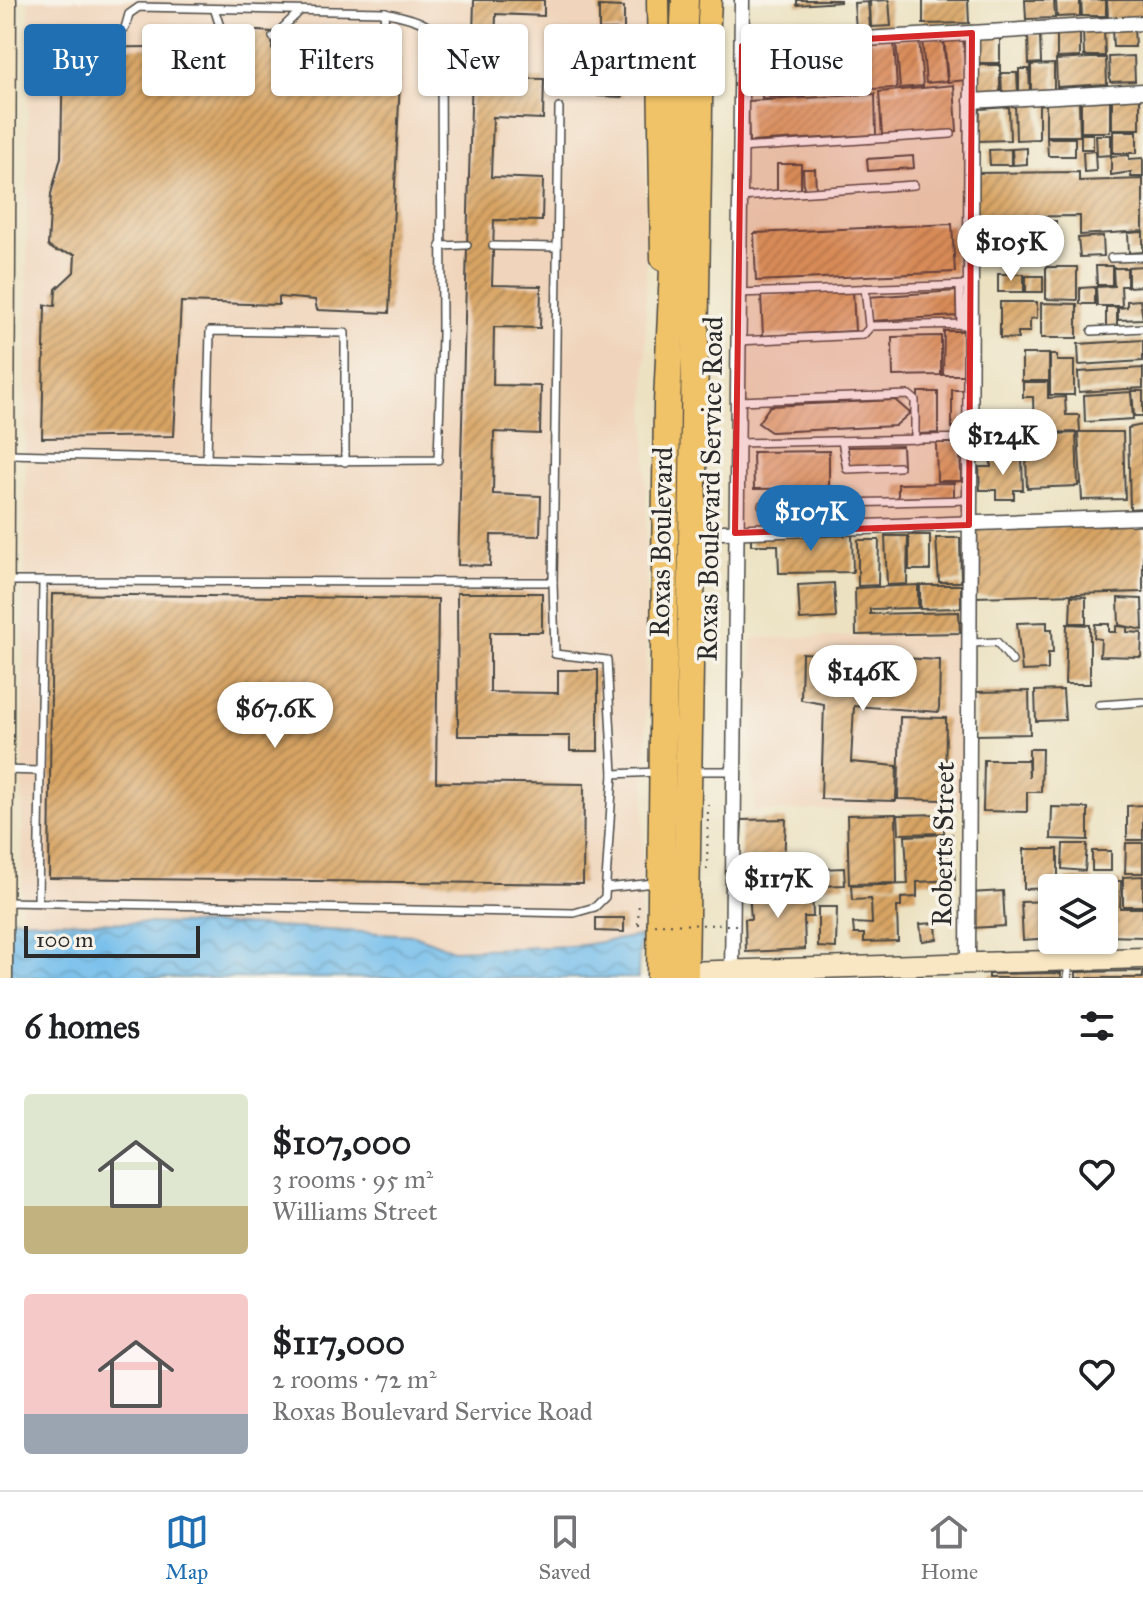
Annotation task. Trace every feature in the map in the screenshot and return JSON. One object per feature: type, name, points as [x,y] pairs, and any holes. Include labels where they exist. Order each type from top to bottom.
[{"type":"highway","name":"Roxas Boulevard","points":[[677,976],[676,772],[667,403],[685,0]]},
{"type":"highway","name":"Roxas Boulevard","points":[[677,976],[661,883],[676,772],[694,533],[700,0]]},
{"type":"main road","name":"Roxas Boulevard","points":[[658,0],[667,403]]},
{"type":"main road","name":"Roxas Boulevard","points":[[700,107],[709,48],[710,0]]},
{"type":"main road","points":[[2,978],[2,581],[6,454],[4,9]]},
{"type":"main road","points":[[677,976],[968,963],[1068,969],[1143,958]]},
{"type":"street","name":"Roxas Boulevard Service Road","points":[[742,0],[742,24]]},
{"type":"street","points":[[872,39],[1143,23]]},
{"type":"street","name":"Roberts Street","points":[[968,963],[971,643],[970,438],[965,285],[972,33]]},
{"type":"street","points":[[971,101],[1143,91]]},
{"type":"street","name":"Roxas Boulevard Service Road","points":[[732,974],[741,96]]},
{"type":"street","points":[[694,533],[1143,517]]},
{"type":"lane","points":[[6,454],[345,462],[438,460],[441,42],[437,33],[425,23],[385,12],[215,11],[139,7],[129,14],[126,24]]},
{"type":"lane","points":[[215,11],[217,24]]},
{"type":"lane","points":[[286,24],[300,11]]},
{"type":"lane","points":[[384,24],[385,12]]},
{"type":"lane","points":[[2,907],[38,902],[574,913],[601,903],[605,888],[613,774],[607,660],[555,654],[553,582],[559,108]]},
{"type":"lane","points":[[740,148],[951,134]]},
{"type":"lane","points":[[740,197],[914,185]]},
{"type":"lane","points":[[440,246],[467,245]]},
{"type":"lane","points":[[493,246],[557,247]]},
{"type":"lane","points":[[1111,258],[1143,257]]},
{"type":"lane","points":[[738,293],[965,285]]},
{"type":"lane","points":[[738,341],[863,335],[869,326],[865,288]]},
{"type":"lane","points":[[869,326],[966,325]]},
{"type":"lane","points":[[1092,331],[1143,328]]},
{"type":"lane","points":[[207,459],[210,331],[345,333],[345,462]]},
{"type":"lane","points":[[737,401],[909,395],[915,400],[915,440]]},
{"type":"lane","points":[[737,443],[970,438]]},
{"type":"lane","points":[[842,441],[847,469],[899,467]]},
{"type":"lane","points":[[762,505],[969,500]]},
{"type":"lane","points":[[2,581],[553,582]]},
{"type":"lane","points":[[38,902],[43,581]]},
{"type":"lane","points":[[971,643],[997,642],[1012,661]]},
{"type":"lane","points":[[1099,705],[1143,702]]},
{"type":"lane","points":[[2,770],[40,771]]},
{"type":"lane","points":[[613,774],[732,771]]},
{"type":"lane","points":[[605,888],[661,883]]},
{"type":"path","points":[[639,900],[638,924],[738,925]]},
{"type":"highlighted area","points":[[972,33],[969,525],[735,533],[742,46]]},
{"type":"shaded area","points":[[29,0],[646,0],[646,24],[544,24],[544,96],[646,96],[646,759],[640,936],[576,946],[453,950],[414,935],[241,925],[22,920],[28,96],[126,96],[126,24],[29,24]]},
{"type":"shaded area","points":[[961,635],[963,808],[754,811],[751,638]]},
{"type":"water","points":[[0,917],[39,921],[241,925],[414,935],[453,950],[576,946],[640,936],[638,978],[0,978]]},
{"type":"building","points":[[474,0],[544,0],[544,16],[496,14],[496,24],[473,24]]},
{"type":"building","points":[[797,0],[840,0],[840,2],[797,5]]},
{"type":"building","points":[[889,0],[891,26],[872,27],[870,1]]},
{"type":"building","points":[[923,0],[968,0],[969,23],[923,24]]},
{"type":"building","points":[[1025,0],[1054,0],[1055,18],[1026,19]]},
{"type":"building","points":[[1056,0],[1080,0],[1080,16],[1057,17]]},
{"type":"building","points":[[1081,0],[1106,0],[1106,16],[1082,16]]},
{"type":"building","points":[[1107,0],[1143,0],[1143,18],[1108,19]]},
{"type":"building","points":[[868,2],[870,24],[856,24],[854,3]]},
{"type":"building","points":[[599,6],[624,7],[624,24],[599,24]]},
{"type":"building","points":[[1134,27],[1135,47],[1113,47],[1112,28]]},
{"type":"building","points":[[1083,30],[1104,30],[1105,56],[1084,56]]},
{"type":"building","points":[[255,31],[271,32],[271,96],[399,96],[389,313],[317,310],[315,300],[279,297],[279,305],[181,302],[174,436],[42,438],[45,305],[55,306],[56,289],[74,272],[75,254],[56,251],[48,246],[51,194],[61,157],[62,96],[126,96],[126,47],[142,47],[142,96],[255,96]]},
{"type":"building","points":[[1057,31],[1080,31],[1080,57],[1057,58]]},
{"type":"building","points":[[963,35],[966,80],[948,82],[944,37]]},
{"type":"building","points":[[1028,35],[1040,35],[1041,63],[1029,64]]},
{"type":"building","points":[[943,37],[947,81],[926,83],[922,39]]},
{"type":"building","points":[[1000,37],[1000,63],[977,63],[976,38]]},
{"type":"building","points":[[919,39],[923,86],[900,88],[896,40]]},
{"type":"building","points":[[894,41],[897,88],[872,89],[872,42]]},
{"type":"building","points":[[1134,56],[1135,81],[1110,82],[1109,57]]},
{"type":"building","points":[[1106,58],[1107,84],[1057,87],[1056,60]]},
{"type":"building","points":[[1054,64],[1054,92],[1031,93],[1031,65]]},
{"type":"building","points":[[978,65],[1000,65],[1000,95],[979,96]]},
{"type":"building","points":[[1019,69],[1029,69],[1030,93],[1019,93]]},
{"type":"building","points":[[1001,73],[1017,73],[1018,93],[1002,93]]},
{"type":"building","points":[[528,79],[544,79],[543,119],[493,117],[491,177],[543,179],[542,221],[494,220],[492,285],[541,286],[540,328],[494,327],[493,385],[541,386],[540,434],[494,432],[493,494],[541,496],[540,536],[491,535],[490,566],[458,565],[471,96],[528,96]]},
{"type":"building","points":[[954,85],[957,131],[882,135],[879,92]]},
{"type":"building","points":[[875,94],[876,135],[749,142],[748,101]]},
{"type":"building","points":[[762,96],[805,96],[762,98]]},
{"type":"building","points":[[1112,96],[1140,96],[1140,129],[1112,129]]},
{"type":"building","points":[[1081,99],[1110,99],[1110,132],[1081,132]]},
{"type":"building","points":[[1039,101],[1039,139],[1016,140],[1015,102]]},
{"type":"building","points":[[1046,101],[1079,101],[1080,136],[1046,136]]},
{"type":"building","points":[[1009,107],[1010,140],[978,141],[980,109]]},
{"type":"building","points":[[1113,131],[1137,131],[1137,153],[1113,153]]},
{"type":"building","points":[[1081,134],[1093,134],[1093,149],[1081,149]]},
{"type":"building","points":[[1096,135],[1111,135],[1111,155],[1097,156]]},
{"type":"building","points":[[1047,138],[1075,138],[1075,156],[1048,156]]},
{"type":"building","points":[[1027,148],[1027,164],[1013,165],[1012,149]]},
{"type":"building","points":[[1011,149],[1011,165],[990,165],[989,150]]},
{"type":"building","points":[[1095,151],[1096,171],[1084,172],[1083,152]]},
{"type":"building","points":[[1129,155],[1129,159],[1143,158],[1143,177],[1131,177],[1131,172],[1111,175],[1111,156]]},
{"type":"building","points":[[913,156],[914,168],[868,171],[867,159]]},
{"type":"building","points":[[777,164],[801,164],[801,190],[777,190]]},
{"type":"building","points":[[803,169],[815,169],[816,190],[804,191]]},
{"type":"building","points":[[1079,172],[1079,181],[1143,179],[1143,231],[1080,235],[1080,216],[975,217],[974,173]]},
{"type":"building","points":[[1056,221],[1056,240],[976,242],[976,223]]},
{"type":"building","points":[[952,224],[955,272],[756,281],[754,233]]},
{"type":"building","points":[[1143,232],[1143,252],[1129,253],[1128,233]]},
{"type":"building","points":[[1103,236],[1104,256],[1080,257],[1078,238]]},
{"type":"building","points":[[1096,266],[1112,266],[1112,285],[1097,285]]},
{"type":"building","points":[[1143,266],[1143,286],[1128,287],[1128,267]]},
{"type":"building","points":[[1046,267],[1077,267],[1077,300],[1046,299]]},
{"type":"building","points":[[1113,268],[1127,268],[1127,286],[1121,286],[1122,306],[1097,306],[1096,287],[1114,286]]},
{"type":"building","points":[[998,274],[1024,274],[1024,292],[998,292]]},
{"type":"building","points":[[1026,276],[1043,276],[1043,292],[1026,292]]},
{"type":"building","points":[[1095,287],[1095,304],[1080,304],[1080,288]]},
{"type":"building","points":[[853,291],[855,331],[763,336],[761,295]]},
{"type":"building","points":[[956,291],[957,316],[870,321],[868,297]]},
{"type":"building","points":[[1140,300],[1143,319],[1118,320],[1118,308],[1127,307],[1127,301]]},
{"type":"building","points":[[1000,302],[1037,302],[1037,318],[1030,319],[1030,332],[1018,332],[1018,339],[1000,338]]},
{"type":"building","points":[[1041,303],[1077,304],[1077,338],[1041,338]]},
{"type":"building","points":[[1106,307],[1117,307],[1117,328],[1106,328]]},
{"type":"building","points":[[944,331],[964,331],[964,375],[943,375]]},
{"type":"building","points":[[941,336],[941,375],[893,376],[892,337]]},
{"type":"building","points":[[1143,340],[1143,361],[1079,365],[1078,344]]},
{"type":"building","points":[[1022,354],[1049,354],[1049,381],[1022,381]]},
{"type":"building","points":[[1050,355],[1057,355],[1057,361],[1074,361],[1074,395],[1050,395]]},
{"type":"building","points":[[1143,368],[1143,388],[1079,392],[1078,372]]},
{"type":"building","points":[[1023,382],[1048,382],[1048,398],[1065,397],[1066,415],[1079,415],[1080,432],[1034,433],[1033,397],[1023,397]]},
{"type":"building","points":[[952,390],[963,390],[963,428],[952,428]]},
{"type":"building","points":[[1132,391],[1143,391],[1143,416],[1134,416]]},
{"type":"building","points":[[918,392],[938,392],[938,433],[919,434]]},
{"type":"building","points":[[1131,392],[1133,419],[1085,422],[1084,395]]},
{"type":"building","points":[[895,400],[910,413],[895,426],[771,432],[758,423],[770,406]]},
{"type":"building","points":[[1142,425],[1143,508],[1130,509],[1128,428]]},
{"type":"building","points":[[1078,432],[1123,432],[1125,499],[1082,500]]},
{"type":"building","points":[[1076,433],[1078,486],[1027,488],[1026,455],[976,457],[975,438],[1006,436],[1007,445],[1007,436]]},
{"type":"building","points":[[936,443],[960,443],[961,481],[937,481]]},
{"type":"building","points":[[902,446],[903,465],[849,466],[848,447]]},
{"type":"building","points":[[829,451],[829,488],[754,489],[753,452]]},
{"type":"building","points":[[1022,457],[1023,490],[1014,490],[1014,499],[996,499],[996,490],[980,490],[979,467],[991,467],[991,458]]},
{"type":"building","points":[[954,483],[954,497],[898,498],[898,484]]},
{"type":"building","points":[[1143,524],[1143,592],[976,597],[974,529]]},
{"type":"building","points":[[852,534],[853,572],[779,573],[778,545],[751,545],[751,536]]},
{"type":"building","points":[[909,535],[930,535],[930,570],[909,570]]},
{"type":"building","points":[[885,536],[908,536],[907,584],[887,585]]},
{"type":"building","points":[[936,538],[960,538],[961,582],[939,582]]},
{"type":"building","points":[[858,540],[879,540],[878,585],[858,586]]},
{"type":"building","points":[[834,583],[836,618],[800,620],[798,585]]},
{"type":"building","points":[[918,585],[918,608],[870,609],[870,614],[959,612],[960,633],[856,635],[855,588]]},
{"type":"building","points":[[920,585],[961,585],[961,608],[920,609]]},
{"type":"building","points":[[457,593],[542,593],[542,632],[490,632],[490,692],[558,693],[558,670],[598,670],[598,751],[570,751],[570,736],[458,736]]},
{"type":"building","points":[[52,594],[438,599],[436,782],[584,784],[583,884],[49,878]]},
{"type":"building","points":[[1071,596],[1086,597],[1086,623],[1070,623]]},
{"type":"building","points":[[1118,598],[1142,599],[1143,630],[1119,625]]},
{"type":"building","points":[[1047,622],[1047,629],[1052,629],[1053,653],[1048,653],[1048,670],[1022,671],[1017,623]]},
{"type":"building","points":[[1067,624],[1090,625],[1090,684],[1065,684]]},
{"type":"building","points":[[1095,624],[1109,624],[1109,632],[1116,632],[1116,626],[1127,627],[1127,632],[1142,633],[1141,657],[1100,656],[1101,639],[1094,638]]},
{"type":"building","points":[[802,653],[940,660],[939,712],[854,706],[851,762],[897,766],[896,801],[821,799],[824,704],[801,700]]},
{"type":"building","points":[[1063,690],[1065,720],[1036,721],[1035,691]]},
{"type":"building","points":[[1029,691],[1030,734],[976,735],[975,692]]},
{"type":"building","points":[[900,717],[946,718],[945,800],[898,799]]},
{"type":"building","points":[[1029,749],[1042,749],[1041,792],[1027,792],[1027,812],[983,811],[984,760],[1028,760],[1029,778]]},
{"type":"building","points":[[1143,805],[1143,840],[1127,840],[1127,806]]},
{"type":"building","points":[[1052,807],[1088,808],[1088,840],[1051,839]]},
{"type":"building","points":[[896,814],[897,883],[849,884],[847,815]]},
{"type":"building","points":[[944,814],[944,833],[899,834],[898,815]]},
{"type":"building","points":[[786,819],[784,864],[740,863],[742,820]]},
{"type":"building","points":[[952,834],[955,880],[917,882],[917,897],[901,898],[901,907],[897,907],[898,941],[864,942],[864,934],[854,934],[853,923],[872,924],[871,899],[852,900],[851,886],[908,884],[905,836]]},
{"type":"building","points":[[1126,843],[1143,843],[1143,873],[1125,873]]},
{"type":"building","points":[[1063,844],[1087,844],[1085,871],[1062,869]]},
{"type":"building","points":[[1024,849],[1058,849],[1058,874],[1038,874],[1038,889],[1024,889]]},
{"type":"building","points":[[1092,851],[1111,851],[1111,871],[1092,871]]},
{"type":"building","points":[[844,868],[845,885],[748,889],[748,872]]},
{"type":"building","points":[[1143,876],[1143,906],[1123,906],[1123,877]]},
{"type":"building","points":[[1118,881],[1121,881],[1120,908],[1143,908],[1143,937],[1118,936]]},
{"type":"building","points":[[812,888],[813,917],[804,917],[805,949],[746,952],[745,919],[751,919],[749,891]]},
{"type":"building","points":[[1003,891],[1005,926],[972,928],[970,893]]},
{"type":"building","points":[[1038,901],[1038,939],[1023,940],[1021,902]]},
{"type":"building","points":[[818,907],[837,907],[836,948],[818,947]]},
{"type":"building","points":[[596,918],[624,918],[624,932],[596,931]]},
{"type":"building","points":[[936,923],[937,939],[922,941],[920,924]]},
{"type":"building","points":[[1143,971],[1143,978],[1076,978],[1076,972]]},
{"type":"building","points":[[1061,973],[1061,978],[989,978],[989,974]]}]
